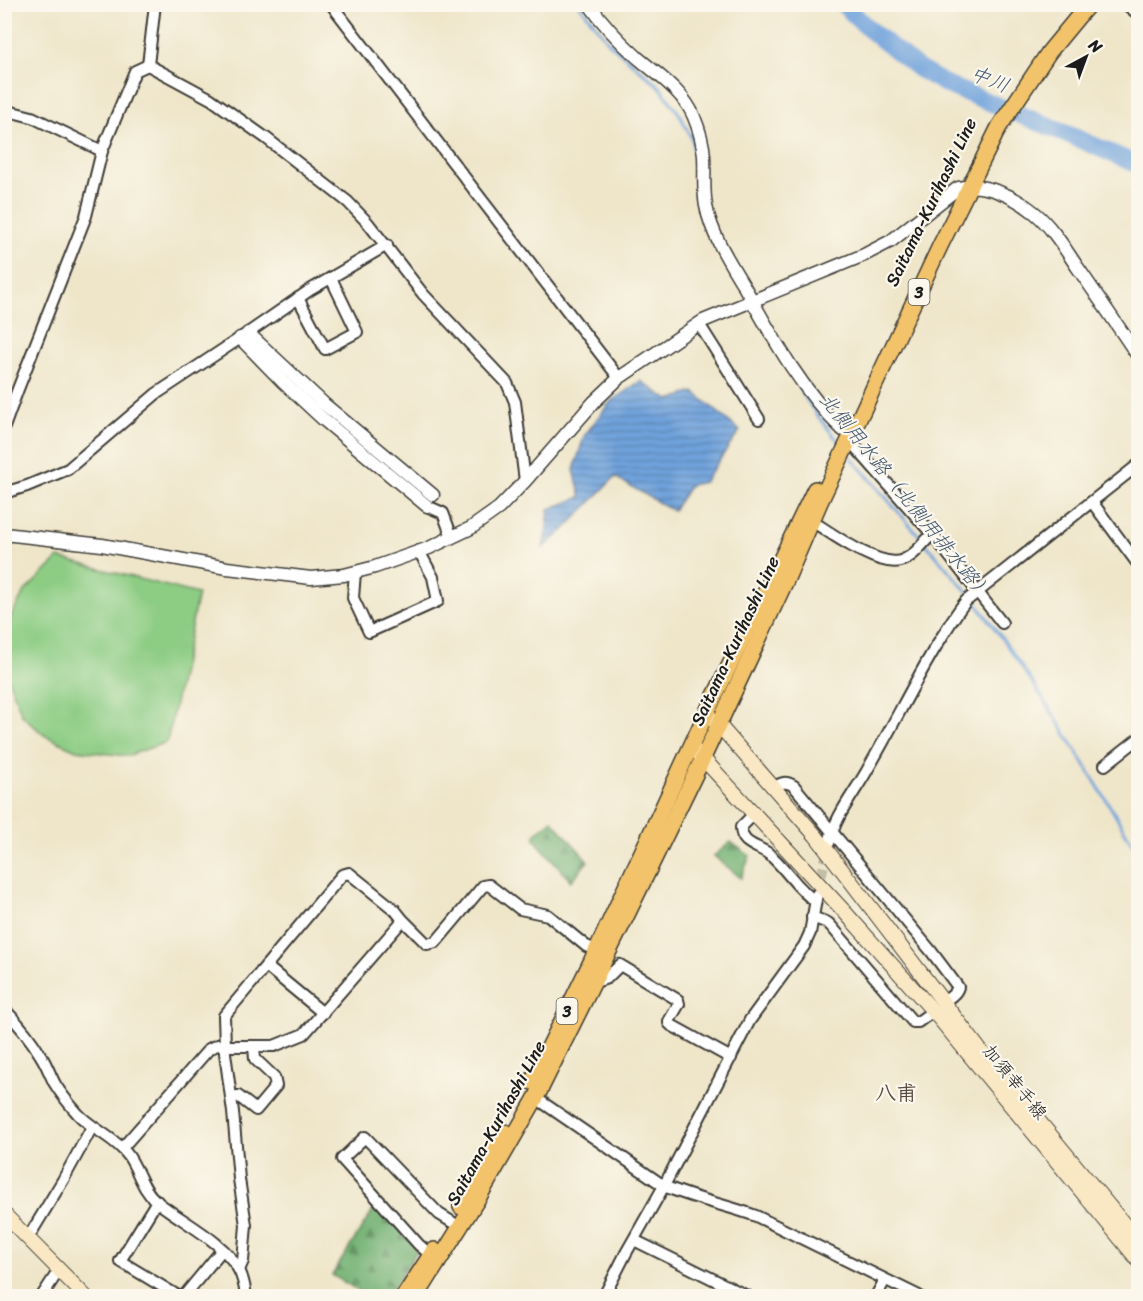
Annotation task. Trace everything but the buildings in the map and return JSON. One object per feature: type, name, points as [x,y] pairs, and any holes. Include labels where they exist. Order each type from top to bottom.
[{"type":"main road","name":"Saitama-Kurihashi Line","points":[[417,1296],[536,1098],[587,982],[596,950],[706,714],[843,442],[988,139],[999,127],[1042,46],[1076,4]]},
{"type":"main road","name":"Saitama-Kurihashi Line","points":[[1022,83],[1089,4]]},
{"type":"main road","name":"Saitama-Kurihashi Line","points":[[404,1296],[452,1222],[527,1093],[587,982],[623,923],[788,576],[843,442]]},
{"type":"main road","points":[[706,714],[718,724],[816,836],[938,1006]]},
{"type":"main road","points":[[691,747],[938,1006]]},
{"type":"main road","name":"加須幸手線","points":[[938,1006],[951,1032],[1057,1151]]},
{"type":"main road","name":"加須幸手線","points":[[938,1006],[980,1050],[1057,1151]]},
{"type":"main road","points":[[1057,1151],[1138,1241]]},
{"type":"main road","points":[[1057,1151],[1138,1260]]},
{"type":"main road","points":[[4,1214],[85,1296]]},
{"type":"street","points":[[148,65],[155,4]]},
{"type":"street","points":[[331,4],[619,378]]},
{"type":"street","points":[[589,4],[600,20],[681,97],[694,115],[702,147],[706,207],[714,231],[748,303],[843,442],[932,534],[972,596],[1002,623]]},
{"type":"street","points":[[1126,4],[1138,14]]},
{"type":"street","points":[[4,427],[86,216],[102,151],[135,71],[148,65]]},
{"type":"street","points":[[148,65],[211,99],[266,138],[348,202],[369,223],[423,294],[507,383],[515,402],[525,481]]},
{"type":"street","points":[[4,110],[32,117],[102,151]]},
{"type":"street","points":[[4,534],[102,545],[227,567],[311,578],[344,575],[375,567],[471,528],[499,508],[594,402],[619,378],[699,324],[891,242],[964,187],[988,189],[1009,195],[1037,214],[1066,250],[1138,356]]},
{"type":"street","points":[[4,493],[68,469],[156,394],[298,298],[387,245]]},
{"type":"street","points":[[298,298],[325,349],[357,332],[331,278]]},
{"type":"street","points":[[699,324],[759,419]]},
{"type":"street","points":[[244,336],[283,382],[324,420],[443,513],[452,537]]},
{"type":"street","points":[[830,838],[843,808],[869,768],[958,611],[972,596],[1138,465]]},
{"type":"street","points":[[1092,502],[1138,564]]},
{"type":"street","points":[[812,521],[863,553],[890,562],[902,561],[932,534]]},
{"type":"street","points":[[355,572],[353,598],[369,633],[438,601],[433,577],[419,551]]},
{"type":"street","points":[[1105,765],[1138,740]]},
{"type":"street","points":[[774,788],[783,782],[794,786],[830,838],[931,951],[958,987],[953,995],[918,1022],[913,1022],[831,926],[812,917]]},
{"type":"street","points":[[604,1296],[750,1020],[804,946],[810,933],[816,897],[807,896],[772,857],[743,838],[741,827],[754,814]]},
{"type":"street","points":[[239,1270],[243,1261],[246,1225],[238,1179],[225,1053],[224,1016],[342,875],[349,873],[395,910],[427,944],[436,942],[483,886],[489,885],[520,909],[548,915],[586,946],[596,950]]},
{"type":"street","points":[[122,1148],[209,1049],[217,1046],[274,1046],[304,1034],[403,920]]},
{"type":"street","points":[[587,982],[607,978],[620,965],[678,1000],[679,1004],[669,1021],[671,1025],[731,1058]]},
{"type":"street","points":[[266,966],[323,1013]]},
{"type":"street","points":[[4,1009],[41,1056],[55,1084],[78,1114],[122,1148],[129,1156],[147,1190],[157,1202],[204,1234],[222,1250],[239,1270],[249,1296]]},
{"type":"street","points":[[231,1097],[238,1096],[256,1110],[276,1086],[274,1077],[255,1059],[254,1046]]},
{"type":"street","points":[[536,1098],[664,1186],[756,1216],[919,1296]]},
{"type":"street","points":[[28,1238],[92,1127]]},
{"type":"street","points":[[430,1255],[342,1159],[365,1137],[439,1214],[452,1222]]},
{"type":"street","points":[[157,1202],[120,1261],[178,1296]]},
{"type":"street","points":[[634,1240],[747,1296]]},
{"type":"street","points":[[184,1296],[222,1250]]},
{"type":"street","points":[[42,1296],[59,1270]]},
{"type":"street","points":[[876,1296],[885,1280]]},
{"type":"green space","points":[[59,558],[198,594],[167,742],[127,756],[76,750],[44,735],[22,715],[5,671],[5,646],[10,618],[25,591]]},
{"type":"green space","points":[[552,820],[588,861],[571,881],[535,840],[535,834]]},
{"type":"green space","points":[[731,842],[750,856],[741,878],[714,856]]},
{"type":"green space","points":[[377,1204],[418,1249],[388,1296],[367,1296],[332,1275]]},
{"type":"water","points":[[641,381],[669,400],[694,392],[740,431],[704,482],[690,485],[673,511],[615,477],[563,531],[543,548],[549,509],[581,497],[574,470],[584,436],[611,401]]},
{"type":"waterway","name":"北側用水路（北側用排水路）","points":[[579,4],[610,44],[660,87],[680,115],[692,139],[696,177],[695,195],[712,241]]},
{"type":"waterway","name":"中川","points":[[843,4],[870,30],[919,69],[947,85],[1138,165]]},
{"type":"waterway","name":"北側用水路（北側用排水路）","points":[[801,391],[842,446]]},
{"type":"waterway","name":"北側用水路（北側用排水路）","points":[[848,454],[922,539]]},
{"type":"waterway","name":"北側用水路（北側用排水路）","points":[[926,544],[969,594]]},
{"type":"waterway","name":"北側用水路（北側用排水路）","points":[[973,599],[1039,692],[1138,853]]},
{"type":"tunnel","points":[[818,891],[828,847]]},
{"type":"railway","points":[[1133,1296],[1138,1291]]},
{"type":"district","name":"八甫","points":[[896,1093]]}]
